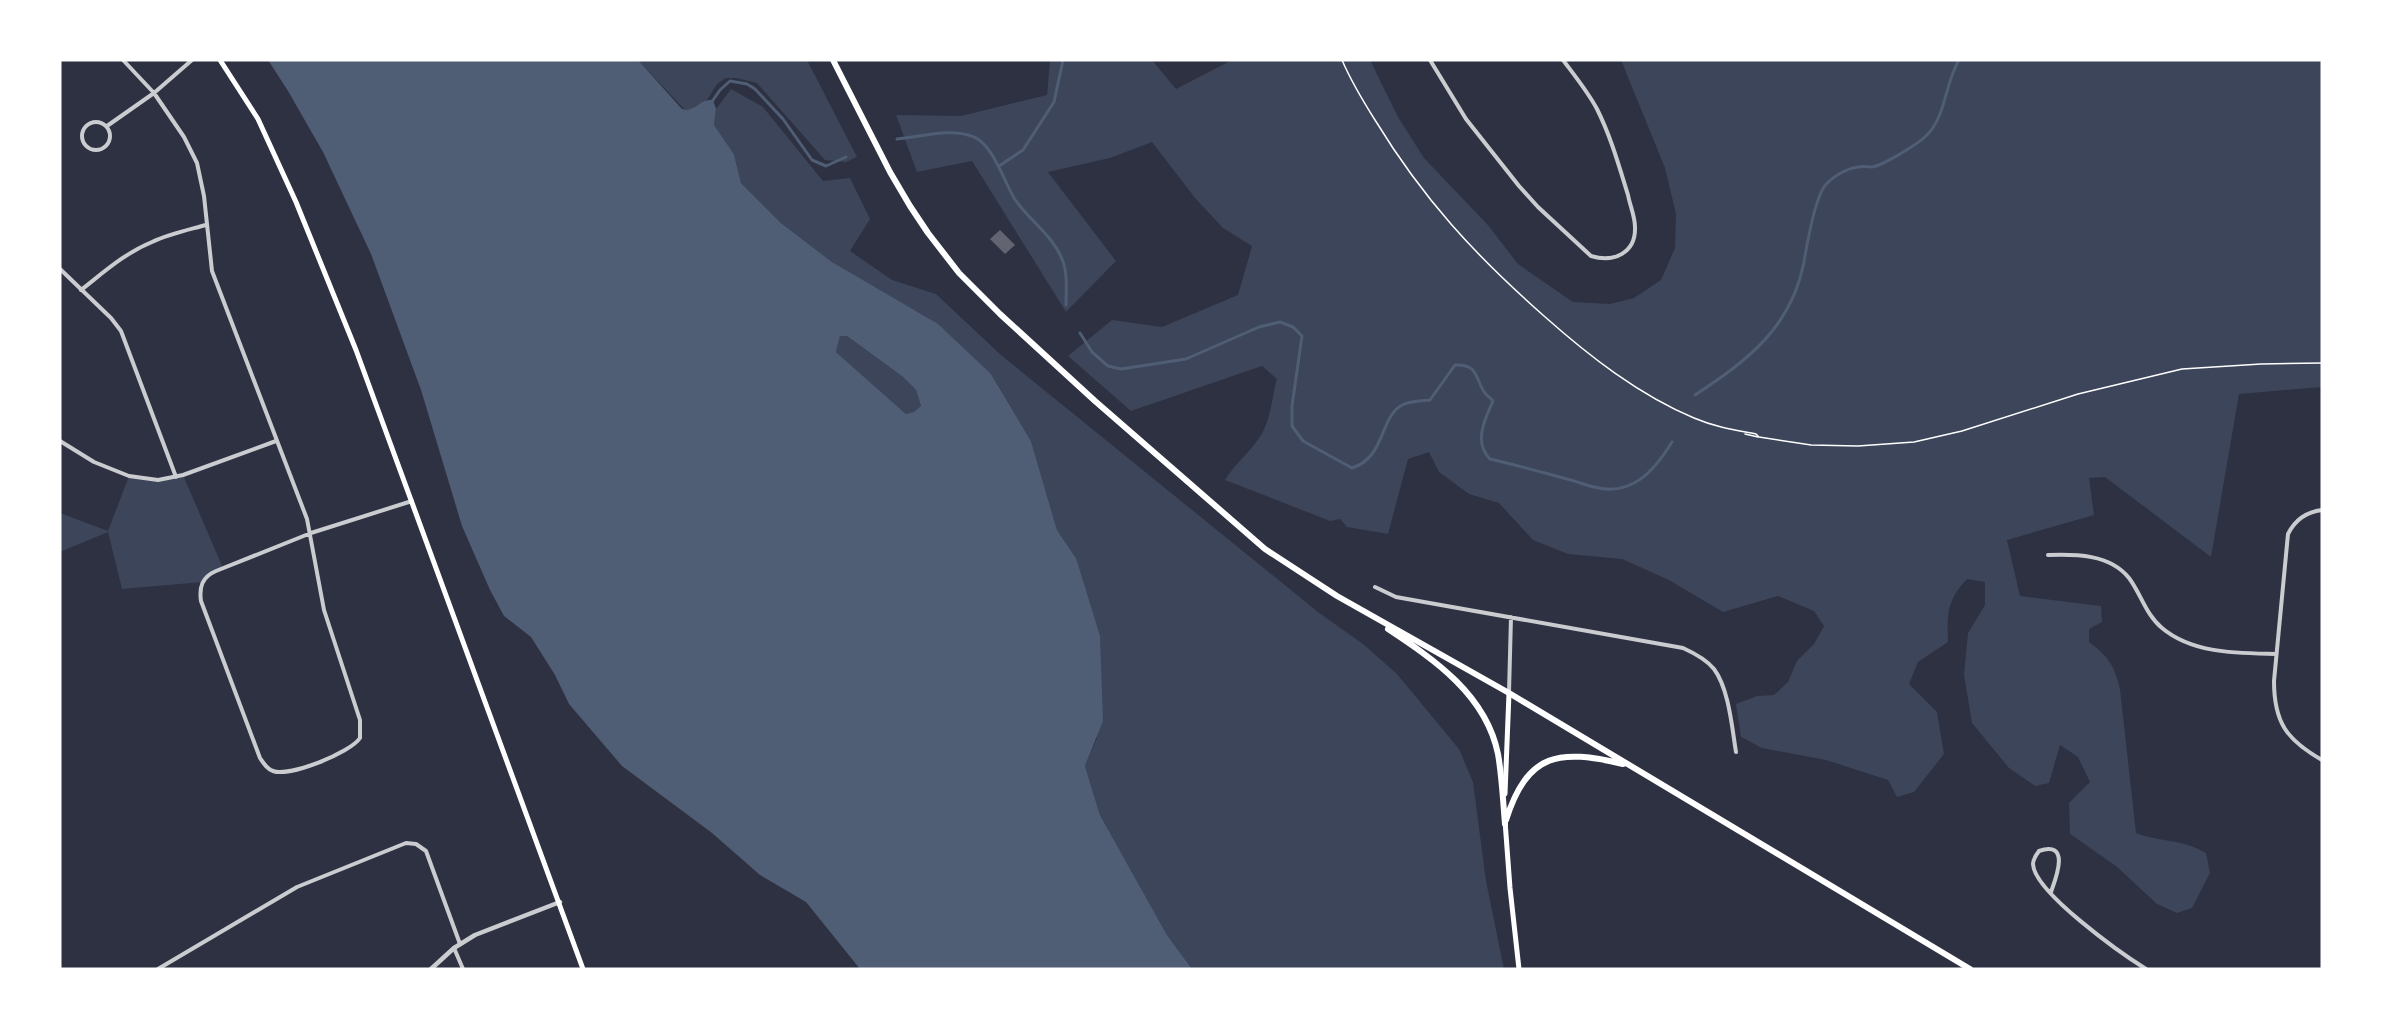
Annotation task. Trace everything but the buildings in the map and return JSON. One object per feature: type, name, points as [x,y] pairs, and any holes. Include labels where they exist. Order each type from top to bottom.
[{"type":"main road","points":[[220,60],[258,119],[296,202],[356,350],[583,969]]},
{"type":"main road","points":[[833,60],[910,206],[959,273],[1095,401],[1250,536],[1280,560],[1427,654],[1450,674],[1478,707],[1493,736],[1498,753],[1520,969]]},
{"type":"main road","points":[[1337,596],[1509,693],[1970,969]]},
{"type":"main road","points":[[1505,824],[1509,693]]},
{"type":"main road","points":[[1505,824],[1514,796],[1521,784],[1530,774],[1548,762],[1578,755],[1631,766]]},
{"type":"street","points":[[123,60],[154,93],[184,137],[197,163],[204,196],[212,271],[311,533],[324,610],[360,720],[361,733],[356,743],[346,751],[291,771],[279,772],[268,769],[260,758],[201,601],[201,588],[205,578],[216,571],[311,533],[412,501]]},
{"type":"street","points":[[107,126],[154,93],[192,60]]},
{"type":"street","points":[[1430,60],[1466,119],[1533,202],[1592,256],[1599,258],[1623,255],[1633,242],[1634,220],[1616,155],[1603,122],[1588,94],[1563,60]]},
{"type":"street","points":[[98,122],[107,126],[110,134],[106,146],[93,149],[85,145],[82,136],[89,124],[98,122]]},
{"type":"street","points":[[81,290],[123,257],[144,246],[207,225]]},
{"type":"street","points":[[60,269],[111,318],[121,332],[176,477]]},
{"type":"street","points":[[60,441],[94,462],[129,476],[148,480],[176,477],[276,441]]},
{"type":"street","points":[[2322,510],[2305,514],[2298,519],[2288,534],[2274,694],[2278,716],[2283,727],[2296,744],[2322,760]]},
{"type":"street","points":[[2048,555],[2071,554],[2105,560],[2128,577],[2145,608],[2161,628],[2188,644],[2237,653],[2276,654]]},
{"type":"street","points":[[1375,587],[1396,597],[1683,648],[1698,655],[1715,670],[1728,707],[1736,752]]},
{"type":"street","points":[[1509,693],[1510,617]]},
{"type":"street","points":[[158,969],[297,887],[406,843],[416,844],[426,851],[460,944]]},
{"type":"street","points":[[2051,892],[2059,861],[2056,854],[2048,849],[2036,855],[2033,865],[2037,875],[2060,904],[2146,969]]},
{"type":"street","points":[[431,969],[454,948],[483,931],[560,902]]},
{"type":"street","points":[[454,948],[463,969]]},
{"type":"path","points":[[1342,60],[1404,167],[1428,199],[1490,268],[1577,345],[1632,385],[1696,419],[1742,433],[1756,434],[1759,437],[1812,445],[1858,446],[1914,442],[1962,431],[2078,394],[2174,371],[2242,365],[2322,363]]},
{"type":"shaded area","points":[[268,60],[638,60],[682,109],[691,109],[705,101],[713,100],[716,109],[714,125],[734,154],[741,183],[781,223],[832,262],[938,324],[991,374],[1031,441],[1057,530],[1076,558],[1100,636],[1103,721],[1085,766],[1100,815],[1167,935],[1192,969],[860,969],[806,902],[760,875],[712,833],[622,766],[569,704],[555,675],[531,637],[504,616],[490,590],[462,526],[421,390],[371,254],[323,152]],"holes":[[[840,336],[847,336],[903,377],[916,390],[921,406],[914,412],[906,414],[836,352]]]},
{"type":"shaded area","points":[[638,60],[807,60],[857,157],[846,162],[825,160],[757,83],[726,78],[717,84],[707,100],[694,109],[685,110]]},
{"type":"shaded area","points":[[1050,60],[1152,60],[1176,89],[1232,60],[1370,60],[1398,117],[1424,158],[1487,224],[1518,264],[1573,302],[1610,304],[1634,298],[1661,280],[1675,248],[1676,214],[1665,168],[1621,60],[2322,60],[2322,387],[2239,394],[2211,557],[2105,477],[2089,478],[2094,515],[2007,540],[2020,596],[2101,606],[2102,622],[2089,629],[2089,642],[2110,662],[2120,689],[2136,833],[2188,845],[2206,853],[2210,873],[2192,908],[2177,913],[2157,904],[2116,866],[2070,834],[2069,803],[2090,782],[2078,757],[2060,745],[2049,783],[2035,786],[2009,768],[1972,723],[1964,675],[1968,633],[1985,605],[1985,582],[1967,579],[1960,587],[1950,608],[1948,642],[1918,662],[1909,684],[1937,712],[1944,754],[1914,792],[1897,797],[1888,780],[1826,760],[1762,748],[1741,737],[1736,704],[1757,696],[1774,695],[1788,682],[1797,661],[1814,644],[1824,626],[1814,611],[1778,596],[1723,612],[1669,580],[1622,559],[1568,554],[1533,540],[1499,503],[1469,494],[1439,472],[1429,452],[1408,459],[1388,534],[1347,527],[1340,519],[1330,521],[1225,480],[1257,441],[1267,422],[1277,379],[1262,366],[1131,411],[1068,356],[1112,320],[1162,327],[1238,295],[1252,246],[1223,228],[1195,198],[1152,142],[1110,158],[1048,172],[1116,261],[1066,312],[972,161],[917,172],[896,115],[961,116],[1047,95]]},
{"type":"shaded area","points":[[731,89],[763,107],[823,181],[850,178],[870,219],[850,251],[892,280],[936,294],[1001,355],[1318,612],[1363,644],[1397,674],[1459,749],[1473,782],[1486,881],[1504,969],[1192,969],[1167,935],[1100,815],[1085,766],[1097,738],[1076,558],[1057,530],[1031,441],[991,374],[878,290],[832,262],[781,223],[741,183],[734,154],[714,125],[716,109]]},
{"type":"shaded area","points":[[840,336],[847,336],[903,377],[916,390],[921,406],[915,412],[906,414],[836,352]]},
{"type":"shaded area","points":[[183,475],[223,568],[203,582],[122,589],[108,532],[60,552],[60,513],[108,531],[129,476],[148,480]]},
{"type":"waterway","points":[[999,166],[1023,150],[1054,102],[1063,60]]},
{"type":"waterway","points":[[1695,395],[1733,369],[1778,324],[1798,285],[1814,213],[1824,187],[1834,177],[1849,169],[1872,167],[1884,162],[1909,149],[1927,135],[1942,109],[1959,60]]},
{"type":"waterway","points":[[711,103],[730,81],[747,84],[755,89],[783,119],[812,160],[826,166],[846,157]]},
{"type":"waterway","points":[[897,139],[956,133],[981,141],[992,155],[1014,198],[1058,250],[1065,270],[1066,305]]},
{"type":"waterway","points":[[1080,333],[1092,352],[1108,366],[1121,369],[1186,359],[1259,327],[1280,322],[1293,327],[1302,336],[1292,406],[1292,426],[1303,441],[1352,468],[1363,463],[1371,455],[1395,411],[1405,404],[1430,400],[1455,365],[1471,369],[1484,392],[1493,401],[1481,438],[1482,445],[1490,459],[1594,487],[1620,488],[1631,485],[1649,472],[1672,442]]}]
